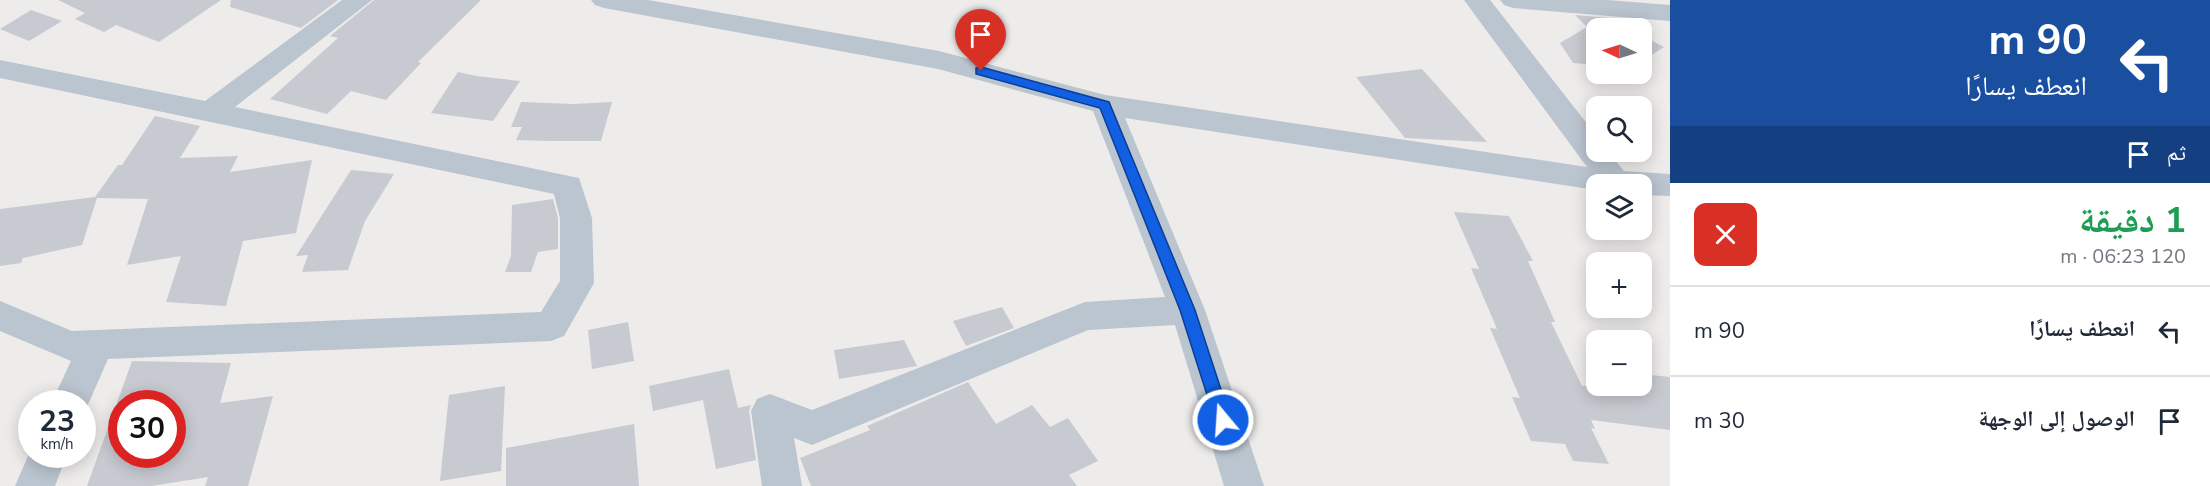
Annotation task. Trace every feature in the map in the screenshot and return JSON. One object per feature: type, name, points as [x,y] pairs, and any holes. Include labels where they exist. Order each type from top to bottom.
[{"type":"street","points":[[210,112],[359,0]]},
{"type":"street","points":[[604,0],[725,10],[939,60],[1105,105],[1586,178]]},
{"type":"street","points":[[1477,0],[1609,174]]},
{"type":"street","points":[[1513,0],[1670,13]]},
{"type":"street","points":[[0,69],[568,186],[576,218],[577,283],[551,326],[70,346],[0,315]]},
{"type":"street","points":[[1105,105],[1188,310],[1244,486]]},
{"type":"street","points":[[1652,184],[1670,185]]},
{"type":"street","points":[[782,486],[770,411],[812,428],[1085,316],[1188,310]]},
{"type":"street","points":[[76,390],[96,345]]},
{"type":"street","points":[[35,486],[42,468]]},
{"type":"building","points":[[58,0],[221,0],[159,42],[116,25],[104,32],[75,19],[85,13]]},
{"type":"building","points":[[231,0],[338,0],[301,28],[230,7]]},
{"type":"building","points":[[374,0],[481,0],[418,62],[421,63],[386,100],[351,91],[327,114],[270,99],[338,38],[330,36]]},
{"type":"building","points":[[31,10],[62,21],[29,41],[0,29]]},
{"type":"building","points":[[1575,15],[1609,18],[1586,18],[1586,26]]},
{"type":"building","points":[[1586,28],[1586,64],[1573,63],[1560,43]]},
{"type":"building","points":[[1652,41],[1664,47],[1652,55]]},
{"type":"building","points":[[1422,69],[1487,142],[1405,138],[1356,77]]},
{"type":"building","points":[[458,72],[520,81],[493,121],[431,113]]},
{"type":"building","points":[[521,102],[573,104],[612,102],[601,141],[549,141],[516,140],[522,127],[511,127]]},
{"type":"building","points":[[155,116],[200,126],[180,158],[238,156],[230,172],[312,160],[296,233],[243,241],[226,306],[166,302],[181,256],[127,265],[148,199],[97,198],[82,245],[23,258],[21,263],[0,266],[0,209],[95,197],[118,165],[122,165]]},
{"type":"building","points":[[351,170],[394,174],[365,221],[348,270],[302,272],[308,255],[296,256]]},
{"type":"building","points":[[553,199],[558,218],[558,249],[538,252],[531,272],[505,272],[511,256],[512,205]]},
{"type":"building","points":[[1454,212],[1509,216],[1533,261],[1528,261],[1555,322],[1551,322],[1582,386],[1586,386],[1586,396],[1652,396],[1652,375],[1670,377],[1670,430],[1591,420],[1595,429],[1591,428],[1609,464],[1573,461],[1565,444],[1531,441],[1512,397],[1520,398],[1490,328],[1497,329],[1471,268],[1479,269]]},
{"type":"building","points":[[1002,307],[1014,328],[966,346],[953,321]]},
{"type":"building","points":[[628,322],[634,361],[592,369],[588,330]]},
{"type":"building","points":[[904,340],[917,366],[839,379],[834,350]]},
{"type":"building","points":[[132,361],[231,363],[220,403],[273,396],[248,486],[205,486],[208,477],[152,486],[87,486],[93,468],[96,468],[96,461],[108,428],[108,468],[186,468],[186,390],[122,390]]},
{"type":"building","points":[[729,369],[738,408],[751,405],[749,411],[756,460],[716,469],[703,400],[653,411],[649,386]]},
{"type":"building","points":[[968,382],[996,424],[1032,405],[1050,427],[1068,418],[1098,461],[1069,475],[1077,486],[811,486],[800,458],[870,430],[867,426]]},
{"type":"building","points":[[505,386],[501,471],[440,481],[449,395]]},
{"type":"building","points":[[634,424],[639,486],[506,486],[506,448]]},
{"type":"route","points":[[981,71],[1105,105],[1188,310],[1223,420]]}]
